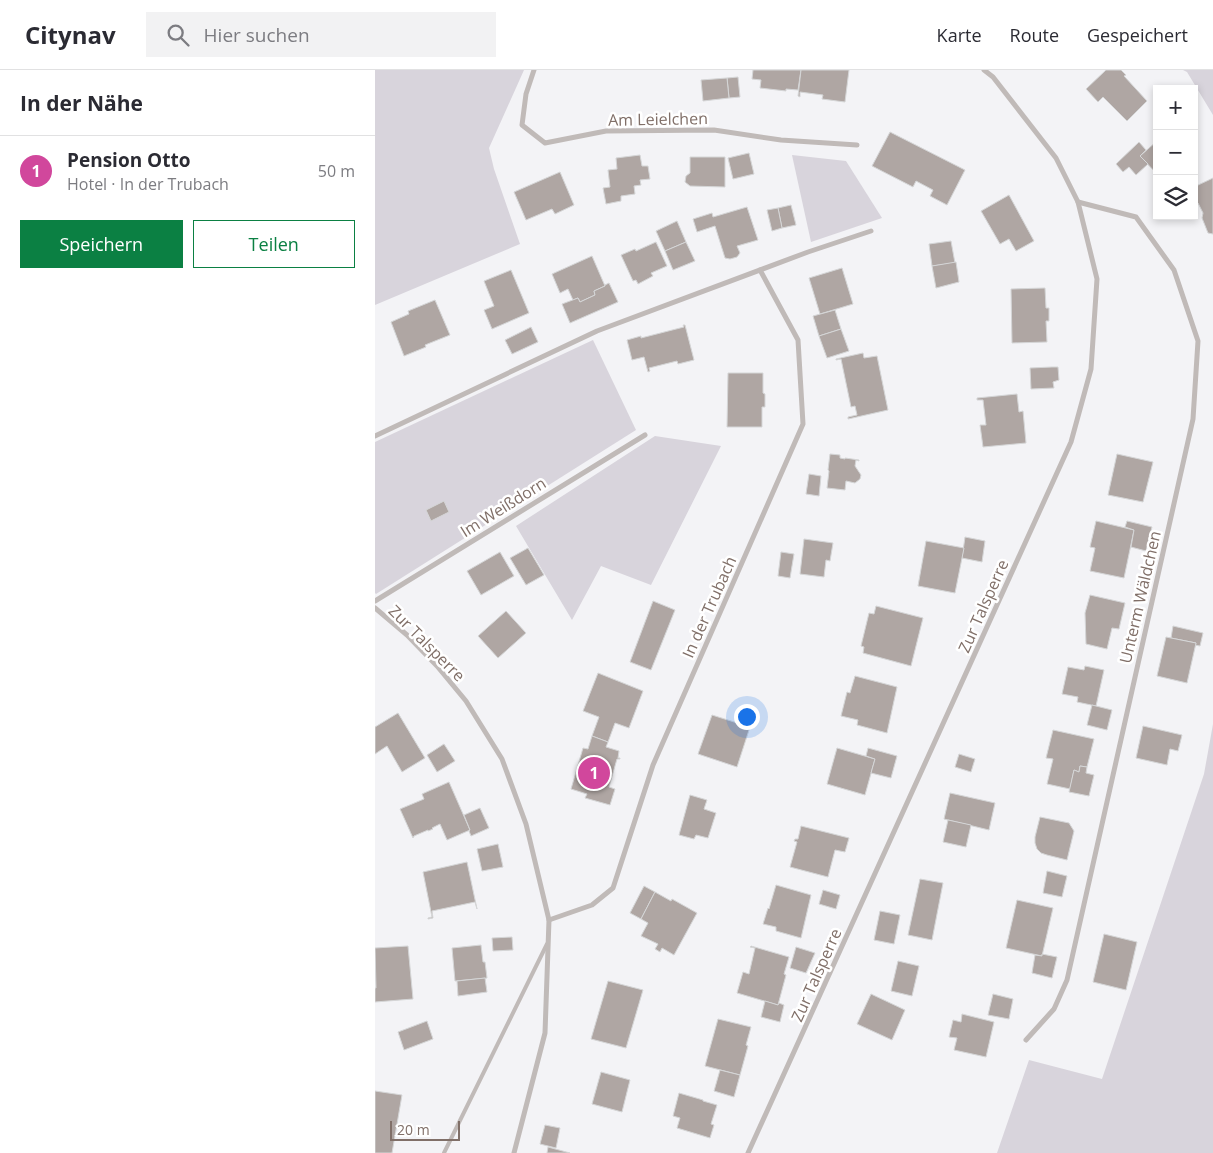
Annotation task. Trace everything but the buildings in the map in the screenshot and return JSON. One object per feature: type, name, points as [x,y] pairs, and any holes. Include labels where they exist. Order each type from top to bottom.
[{"type":"street","name":"Am Leielchen","points":[[534,70],[526,94],[522,125],[545,143],[606,131],[714,130],[781,140],[857,145]]},
{"type":"street","name":"Zur Talsperre","points":[[748,1153],[1071,442],[1091,369],[1097,279],[1078,202],[1056,158],[993,77],[984,70]]},
{"type":"street","name":"Unterm Wäldchen","points":[[1026,1040],[1054,1009],[1067,980],[1191,429],[1193,409],[1197,340],[1174,270],[1136,217],[1078,202]]},
{"type":"street","points":[[375,436],[597,330],[808,252],[871,231]]},
{"type":"street","name":"In der Trubach","points":[[549,920],[592,905],[613,888],[653,765],[803,424],[798,340],[760,270]]},
{"type":"street","name":"Im Weißdorn","points":[[375,601],[645,435]]},
{"type":"street","name":"Zur Talsperre","points":[[375,608],[407,635],[437,666],[466,701],[502,759],[525,824],[549,920],[545,1033],[514,1153]]},
{"type":"lane","points":[[444,1153],[547,944]]},
{"type":"shaded area","points":[[375,70],[524,70],[489,148],[494,169],[520,244],[375,305]]},
{"type":"shaded area","points":[[1183,70],[1213,70],[1213,115],[1198,90],[1198,85],[1195,85],[1187,72]]},
{"type":"shaded area","points":[[792,155],[846,161],[882,218],[811,242]]},
{"type":"shaded area","points":[[593,340],[636,430],[376,594],[375,442]]},
{"type":"shaded area","points":[[655,436],[721,446],[651,585],[601,566],[572,620],[516,526]]},
{"type":"shaded area","points":[[1213,724],[1213,1153],[997,1153],[1029,1060],[1102,1079],[1204,774]]},
{"type":"place","name":"Pension Otto","points":[[594,773]]}]
